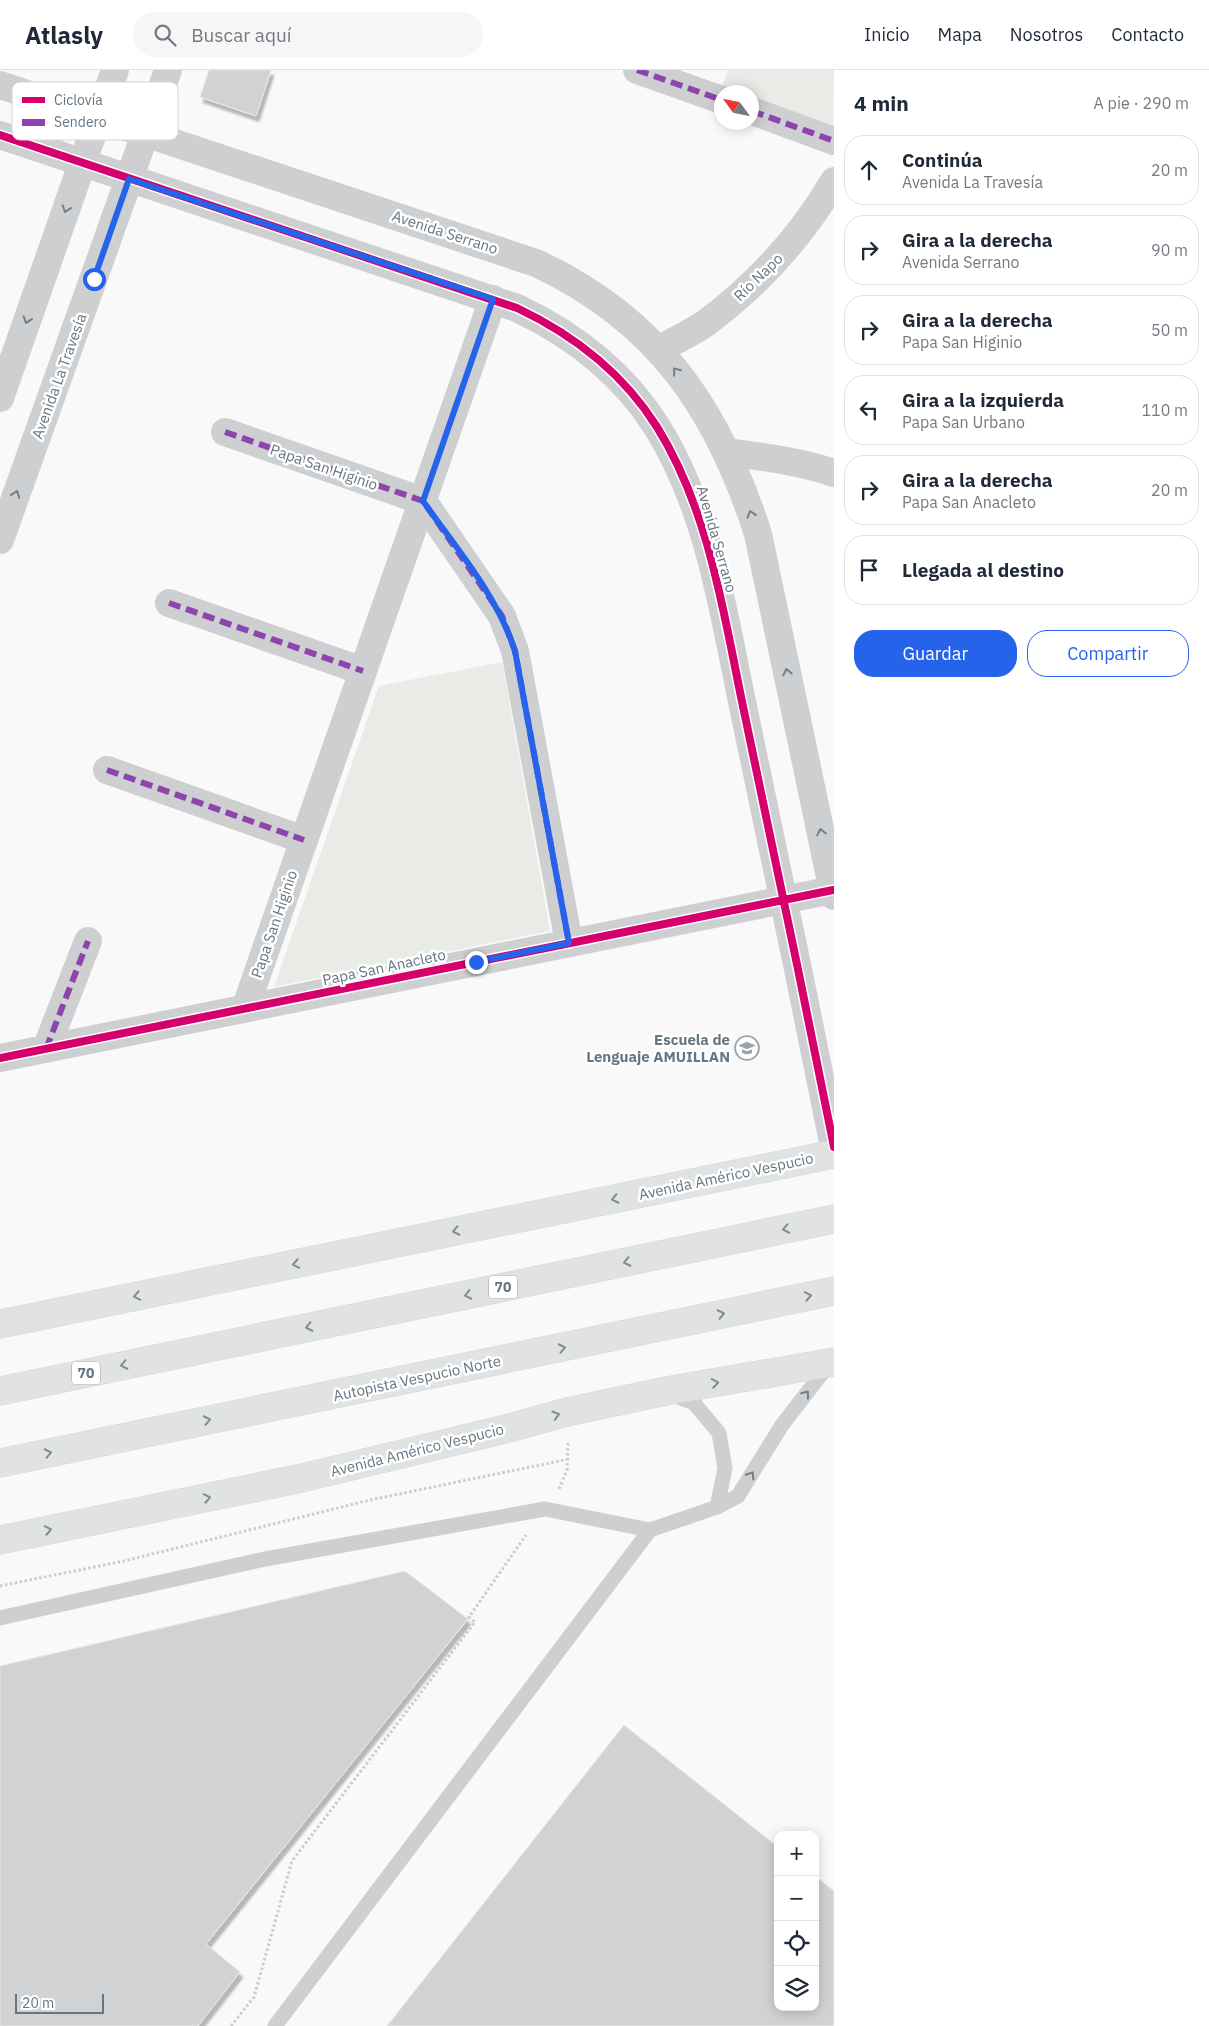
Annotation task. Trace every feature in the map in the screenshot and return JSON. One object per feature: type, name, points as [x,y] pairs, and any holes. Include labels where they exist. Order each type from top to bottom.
[{"type":"main road","name":"Avenida Américo Vespucio","points":[[0,1324],[834,1154]]},
{"type":"main road","name":"70","points":[[0,1391],[834,1219]]},
{"type":"main road","name":"Autopista Vespucio Norte","points":[[0,1463],[834,1291]]},
{"type":"main road","name":"Avenida Américo Vespucio","points":[[0,1540],[302,1478],[509,1428],[567,1412],[666,1391],[832,1362]]},
{"type":"street","points":[[111,82],[115,70]]},
{"type":"street","name":"Avenida La Travesía","points":[[164,82],[168,70]]},
{"type":"street","points":[[637,70],[714,97]]},
{"type":"street","name":"Avenida Serrano","points":[[0,85],[12,89]]},
{"type":"street","points":[[759,114],[834,141]]},
{"type":"street","name":"Avenida Serrano","points":[[0,135],[12,139]]},
{"type":"street","name":"Avenida Serrano","points":[[15,140],[493,299],[545,321],[572,338],[596,356],[639,401],[672,453],[689,490],[712,560],[785,899],[834,1147]]},
{"type":"street","points":[[0,398],[90,140]]},
{"type":"street","name":"Avenida La Travesía","points":[[0,540],[143,140]]},
{"type":"street","name":"Avenida Serrano","points":[[163,140],[536,263],[564,276],[591,292],[638,329],[659,350],[685,382],[703,409],[727,452],[744,492],[758,534],[833,893]]},
{"type":"street","name":"Río Napo","points":[[659,350],[704,324],[759,278],[785,252],[808,222],[834,181]]},
{"type":"street","name":"Papa San Higinio","points":[[245,1009],[493,299]]},
{"type":"street","name":"Papa San Higinio","points":[[224,432],[423,501]]},
{"type":"street","points":[[727,452],[814,466],[834,473]]},
{"type":"street","points":[[423,501],[488,594],[508,630],[515,651],[569,943]]},
{"type":"street","points":[[169,603],[363,671]]},
{"type":"street","points":[[107,770],[304,840]]},
{"type":"street","name":"Papa San Anacleto","points":[[0,1058],[785,899],[833,893]]},
{"type":"street","points":[[46,1050],[88,942]]},
{"type":"lane","points":[[0,1618],[265,1559],[545,1508],[650,1530],[717,1507],[738,1496],[782,1425],[832,1362]]},
{"type":"lane","points":[[666,1391],[694,1403],[719,1433],[725,1468],[717,1507]]},
{"type":"lane","points":[[274,2026],[650,1530]]},
{"type":"path","points":[[231,2026],[254,1997],[292,1861],[475,1622],[469,1617],[559,1489],[567,1470],[569,1459],[567,1412]]},
{"type":"path","points":[[0,1586],[124,1561],[370,1500],[569,1459]]},
{"type":"shaded area","points":[[728,70],[834,70],[833,126],[759,100],[759,85],[722,85]]},
{"type":"shaded area","points":[[502,662],[550,931],[274,987],[379,686]]},
{"type":"building","points":[[209,70],[271,70],[256,116],[200,97]]},
{"type":"building","points":[[405,1571],[468,1619],[206,1944],[240,1972],[198,2026],[0,2026],[0,1666]]},
{"type":"building","points":[[624,1725],[774,1844],[774,2011],[819,2011],[819,1879],[834,1891],[834,2026],[387,2026]]},
{"type":"marked path","points":[[637,70],[714,97]]},
{"type":"marked path","points":[[759,114],[834,141]]},
{"type":"marked path","points":[[225,432],[423,501],[502,616],[515,651],[569,943]]},
{"type":"marked path","points":[[169,603],[363,671]]},
{"type":"marked path","points":[[107,770],[304,840]]},
{"type":"marked path","points":[[46,1049],[88,941]]},
{"type":"cycle path","points":[[0,135],[12,139]]},
{"type":"cycle path","points":[[15,140],[517,308],[558,330],[596,357],[629,389],[644,407],[675,460],[691,495],[713,567],[834,1147]]},
{"type":"cycle path","points":[[0,1058],[833,890]]},
{"type":"place","name":"Escuela de Lenguaje AMUILLAN","points":[[747,1048]]},
{"type":"route","points":[[94,279],[129,179],[493,299],[423,501],[502,616],[515,651],[569,943],[476,962]]}]
